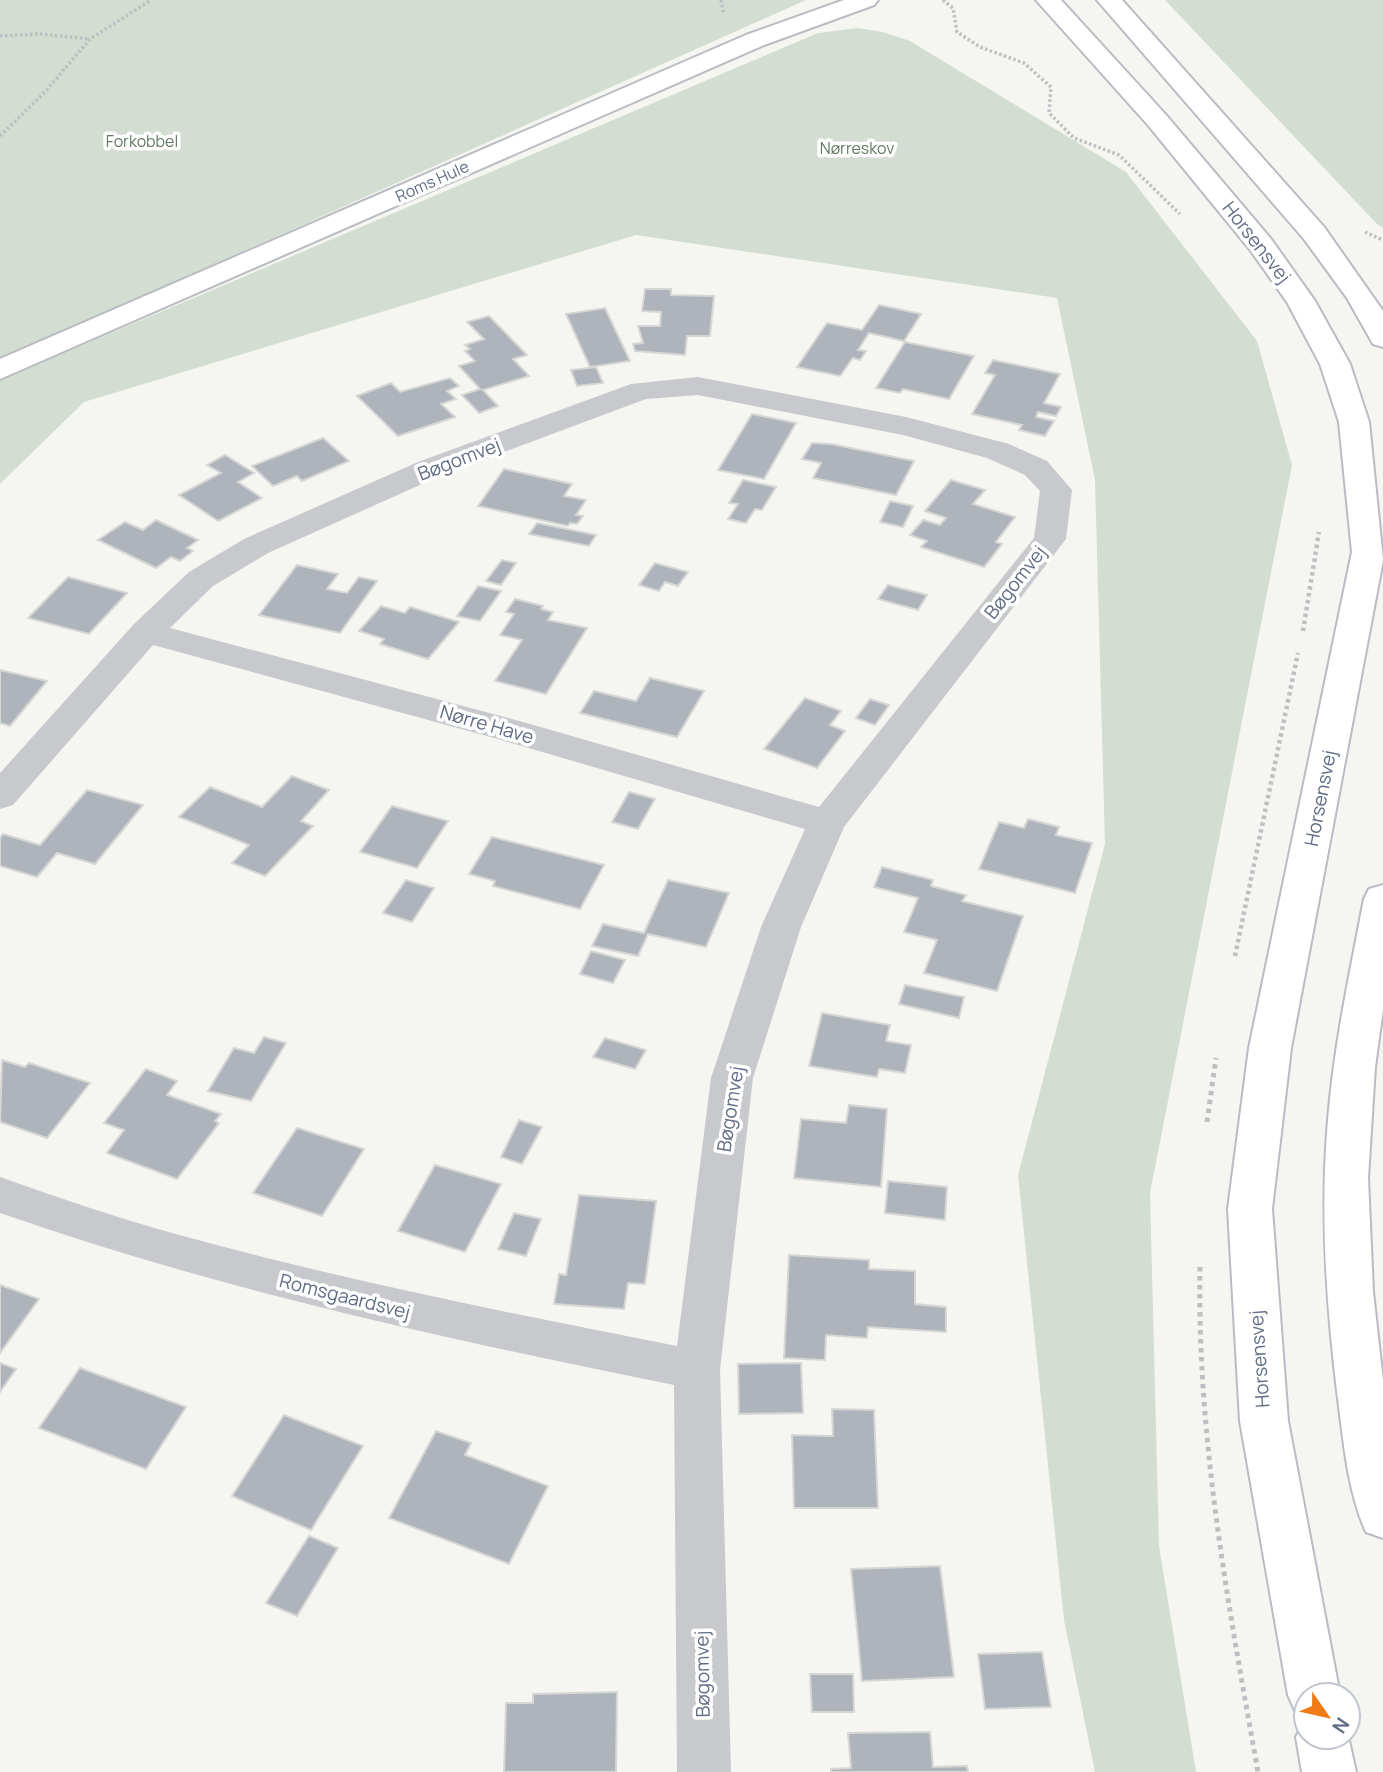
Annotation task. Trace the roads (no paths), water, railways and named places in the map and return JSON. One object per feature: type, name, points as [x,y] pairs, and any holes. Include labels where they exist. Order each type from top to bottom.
[{"type":"main road","name":"Roms Hule","points":[[0,370],[755,40],[866,0]]},
{"type":"main road","name":"Horsensvej","points":[[1048,0],[1157,120],[1261,245],[1301,300],[1335,364],[1354,422],[1368,552],[1270,1048],[1250,1209],[1264,1421],[1311,1681]]},
{"type":"main road","points":[[1109,0],[1314,233],[1361,297],[1383,338]]},
{"type":"main road","points":[[1383,899],[1354,1068],[1345,1230],[1365,1435],[1383,1516]]},
{"type":"main road","points":[[1325,1751],[1329,1772]]},
{"type":"street","name":"Bøgomvej","points":[[0,796],[146,632],[201,579],[256,547],[429,469],[642,390],[698,386],[906,426],[998,451],[1036,468],[1056,490],[1050,538],[827,822],[781,927],[732,1078],[697,1370],[704,1772]]},
{"type":"street","name":"Nørre Have","points":[[146,632],[510,730],[827,822]]},
{"type":"street","name":"Romsgaardsvej","points":[[0,1195],[98,1231],[402,1311],[697,1370]]},
{"type":"park label","name":"Forkobbel","points":[[142,141]]},
{"type":"park label","name":"Nørreskov","points":[[857,148]]}]
